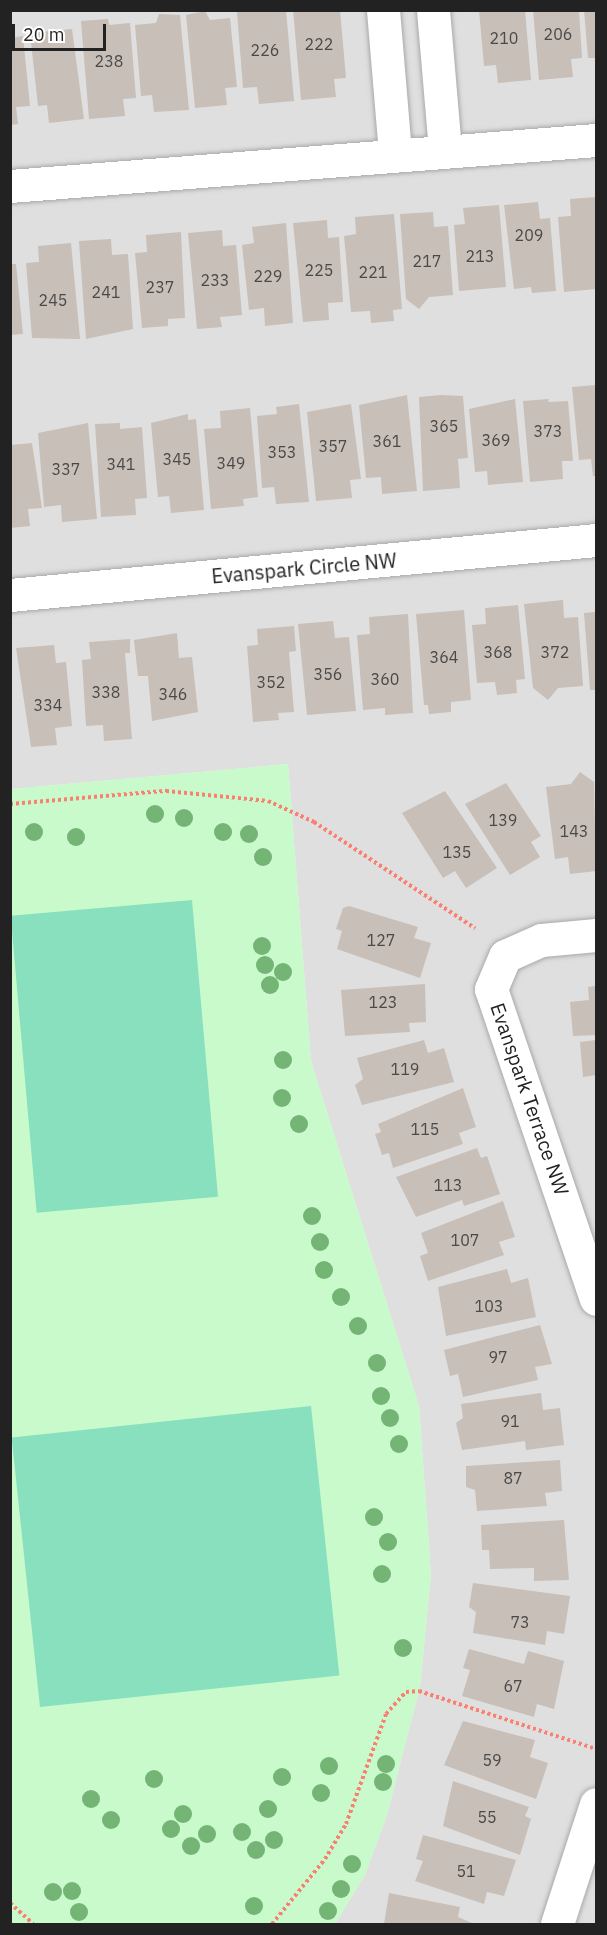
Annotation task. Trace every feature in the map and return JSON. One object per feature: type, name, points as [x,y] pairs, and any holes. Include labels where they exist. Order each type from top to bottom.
[{"type":"street","points":[[383,10],[395,154]]},
{"type":"street","points":[[433,10],[445,150]]},
{"type":"street","points":[[10,186],[445,150],[597,140]]},
{"type":"street","name":"Evanspark Circle NW","points":[[10,595],[597,540]]},
{"type":"street","name":"Evanspark Terrace NW","points":[[597,935],[541,940],[505,956],[491,990],[597,1299]]},
{"type":"street","points":[[557,1924],[597,1804]]},
{"type":"path","points":[[10,804],[166,791],[268,801],[314,822],[475,928]]},
{"type":"path","points":[[272,1924],[325,1860],[346,1824],[386,1714],[406,1692],[419,1691],[597,1749]]},
{"type":"path","points":[[10,1903],[33,1924]]},
{"type":"shaded area","points":[[11,11],[596,11],[596,1924],[335,1924],[365,1875],[387,1815],[420,1687],[431,1574],[419,1406],[311,1061],[288,764],[11,789]]},
{"type":"green space","points":[[288,764],[311,1061],[419,1406],[431,1574],[420,1687],[387,1815],[365,1875],[335,1924],[11,1924],[11,789]]},
{"type":"green space","points":[[192,900],[218,1197],[37,1213],[11,916]]},
{"type":"green space","points":[[311,1406],[339,1676],[40,1707],[12,1437]]},
{"type":"building","points":[[286,10],[294,101],[259,104],[257,87],[243,88],[237,12]]},
{"type":"building","points":[[293,10],[340,10],[346,78],[334,79],[336,97],[301,100]]},
{"type":"building","points":[[479,10],[525,10],[531,80],[498,83],[496,65],[484,66]]},
{"type":"building","points":[[533,10],[579,10],[582,58],[571,59],[573,77],[539,80]]},
{"type":"building","points":[[584,10],[596,10],[596,58],[588,58]]},
{"type":"building","points":[[205,11],[210,20],[230,18],[237,87],[225,88],[227,105],[195,108],[186,15]]},
{"type":"building","points":[[159,14],[180,15],[189,110],[154,112],[152,95],[141,96],[135,25],[156,23]]},
{"type":"building","points":[[108,19],[109,25],[130,23],[136,98],[123,99],[125,116],[89,119],[81,21]]},
{"type":"building","points":[[72,29],[84,119],[49,123],[47,105],[38,106],[30,33]]},
{"type":"building","points":[[23,36],[30,106],[16,107],[18,124],[10,125],[10,38]]},
{"type":"building","points":[[596,197],[596,289],[564,292],[558,217],[571,216],[570,199]]},
{"type":"building","points":[[538,202],[540,219],[550,218],[556,291],[532,293],[531,287],[514,289],[504,205]]},
{"type":"building","points":[[499,205],[506,287],[459,291],[454,225],[465,224],[463,208]]},
{"type":"building","points":[[433,212],[434,227],[448,226],[453,295],[429,297],[419,309],[406,299],[400,214]]},
{"type":"building","points":[[394,214],[402,309],[393,310],[394,321],[371,323],[370,311],[351,312],[344,236],[356,234],[355,217]]},
{"type":"building","points":[[327,220],[328,238],[339,237],[343,302],[328,303],[329,320],[303,322],[293,223]]},
{"type":"building","points":[[286,223],[293,323],[265,326],[264,308],[249,310],[242,245],[254,243],[252,227]]},
{"type":"building","points":[[222,230],[223,246],[236,245],[242,315],[220,317],[222,327],[197,329],[188,233]]},
{"type":"building","points":[[181,232],[185,318],[168,319],[168,326],[142,328],[135,253],[147,252],[146,235]]},
{"type":"building","points":[[111,239],[112,255],[128,254],[133,329],[86,339],[79,241]]},
{"type":"building","points":[[71,243],[80,339],[32,338],[26,263],[39,262],[38,246]]},
{"type":"building","points":[[10,264],[16,264],[23,334],[10,335]]},
{"type":"building","points":[[596,385],[596,476],[593,476],[591,459],[579,460],[572,387]]},
{"type":"building","points":[[407,395],[417,491],[382,494],[381,477],[366,478],[359,405]]},
{"type":"building","points":[[463,396],[468,458],[458,459],[460,488],[423,491],[419,397]]},
{"type":"building","points":[[515,399],[523,482],[488,485],[487,471],[475,472],[469,409]]},
{"type":"building","points":[[549,399],[548,402],[568,401],[573,461],[562,461],[563,479],[530,482],[523,401]]},
{"type":"building","points":[[299,404],[309,502],[276,504],[274,487],[262,488],[257,416],[277,414],[276,407]]},
{"type":"building","points":[[351,404],[361,479],[350,480],[352,498],[316,501],[307,412]]},
{"type":"building","points":[[250,408],[258,497],[243,499],[244,506],[211,509],[204,429],[221,428],[220,411]]},
{"type":"building","points":[[188,414],[188,420],[196,419],[204,510],[171,513],[169,496],[158,497],[151,423]]},
{"type":"building","points":[[88,423],[97,519],[62,522],[61,505],[44,507],[38,433]]},
{"type":"building","points":[[120,423],[120,429],[142,427],[147,498],[135,499],[136,515],[101,517],[95,424]]},
{"type":"building","points":[[32,443],[42,508],[28,509],[30,526],[10,528],[10,445]]},
{"type":"building","points":[[563,600],[564,618],[578,617],[583,686],[558,688],[548,700],[533,688],[524,604]]},
{"type":"building","points":[[518,605],[525,679],[516,680],[517,693],[497,695],[495,682],[477,683],[472,625],[486,624],[485,608]]},
{"type":"building","points":[[464,610],[471,700],[451,702],[451,712],[429,714],[428,705],[424,705],[416,614]]},
{"type":"building","points":[[596,612],[596,690],[590,690],[584,613]]},
{"type":"building","points":[[408,614],[413,713],[385,715],[385,708],[363,710],[357,635],[370,634],[369,617]]},
{"type":"building","points":[[333,621],[335,638],[349,637],[356,711],[307,715],[298,624]]},
{"type":"building","points":[[294,626],[296,651],[289,652],[294,712],[278,713],[279,720],[253,722],[247,646],[258,645],[257,629]]},
{"type":"building","points":[[177,633],[179,658],[192,657],[198,712],[152,721],[148,676],[138,676],[134,640]]},
{"type":"building","points":[[130,639],[130,653],[125,653],[132,739],[104,741],[103,725],[86,726],[82,660],[91,659],[89,642]]},
{"type":"building","points":[[54,645],[56,663],[66,662],[72,726],[55,728],[57,745],[31,747],[16,648]]},
{"type":"building","points":[[580,772],[594,782],[596,871],[570,874],[568,857],[555,859],[546,787],[571,784]]},
{"type":"building","points":[[506,783],[541,836],[531,842],[540,857],[510,875],[465,804]]},
{"type":"building","points":[[445,791],[497,868],[466,888],[455,871],[443,878],[402,813]]},
{"type":"building","points":[[349,906],[418,927],[414,938],[431,943],[420,978],[337,949],[342,931],[336,929],[343,908]]},
{"type":"building","points":[[425,984],[426,1022],[409,1023],[410,1032],[345,1036],[341,990]]},
{"type":"building","points":[[596,986],[596,1035],[573,1036],[570,1002],[589,1000],[588,987]]},
{"type":"building","points":[[424,1040],[428,1053],[444,1048],[454,1082],[362,1105],[355,1085],[363,1079],[357,1058]]},
{"type":"building","points":[[596,1040],[596,1075],[583,1077],[580,1042]]},
{"type":"building","points":[[463,1088],[476,1127],[459,1133],[463,1144],[393,1168],[389,1153],[382,1155],[375,1134],[381,1132],[378,1124]]},
{"type":"building","points":[[477,1148],[481,1158],[487,1156],[500,1194],[464,1206],[462,1200],[416,1217],[396,1177]]},
{"type":"building","points":[[503,1201],[515,1237],[499,1242],[504,1255],[428,1281],[420,1256],[428,1253],[421,1233]]},
{"type":"building","points":[[507,1269],[511,1283],[528,1278],[536,1317],[446,1336],[438,1287]]},
{"type":"building","points":[[540,1325],[552,1364],[535,1367],[538,1380],[463,1397],[458,1374],[450,1376],[444,1350]]},
{"type":"building","points":[[541,1393],[543,1410],[560,1408],[564,1445],[526,1450],[525,1441],[462,1450],[456,1423],[463,1418],[461,1404]]},
{"type":"building","points":[[560,1460],[562,1491],[545,1493],[547,1506],[477,1511],[475,1490],[466,1487],[466,1466]]},
{"type":"building","points":[[564,1520],[569,1580],[534,1581],[534,1568],[490,1569],[489,1550],[482,1550],[481,1525]]},
{"type":"building","points":[[473,1583],[570,1596],[564,1634],[547,1631],[545,1645],[473,1633],[476,1612],[469,1607]]},
{"type":"building","points":[[469,1649],[524,1664],[528,1651],[564,1661],[554,1709],[537,1704],[534,1717],[462,1696],[470,1670],[463,1668]]},
{"type":"building","points":[[463,1721],[535,1740],[530,1757],[548,1763],[536,1799],[444,1765]]},
{"type":"building","points":[[453,1781],[529,1807],[525,1816],[531,1819],[520,1855],[443,1826]]},
{"type":"building","points":[[423,1835],[516,1860],[504,1896],[487,1892],[484,1904],[415,1881],[423,1861],[416,1859]]},
{"type":"building","points":[[389,1893],[460,1907],[458,1917],[474,1924],[384,1924]]}]
